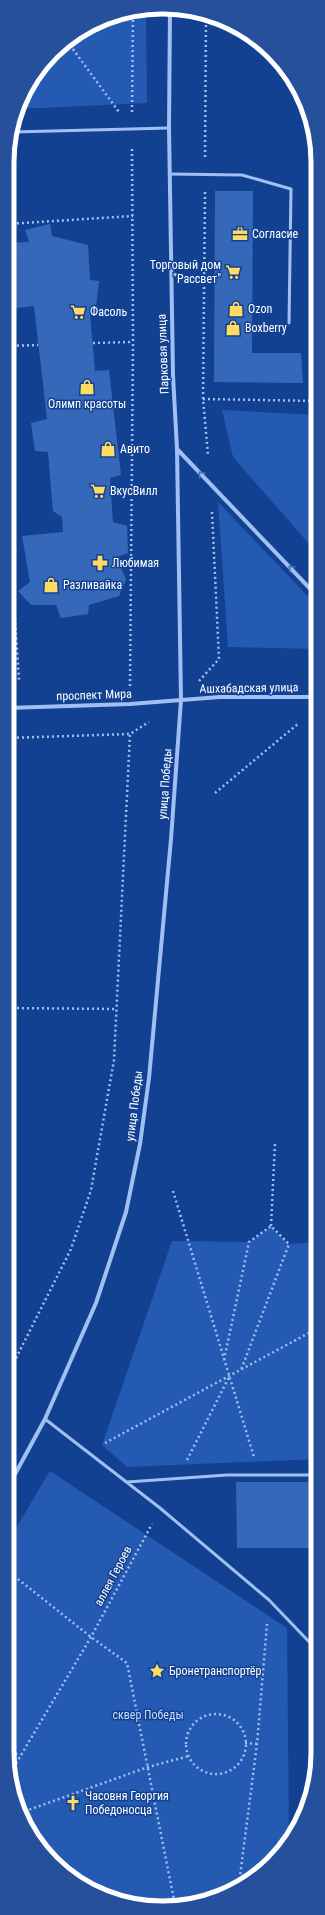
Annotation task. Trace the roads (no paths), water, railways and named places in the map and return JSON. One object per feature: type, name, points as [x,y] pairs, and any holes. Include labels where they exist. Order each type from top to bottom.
[{"type":"street","name":"Парковая улица","points":[[170,14],[169,128],[173,375],[177,449],[181,700]]},
{"type":"street","points":[[177,449],[311,590]]},
{"type":"street","name":"Ашхабадская улица","points":[[181,700],[220,697],[311,697]]},
{"type":"street","name":"проспект Мира","points":[[14,708],[130,704],[181,700]]},
{"type":"street","name":"улица Победы","points":[[14,1476],[45,1419],[96,1303],[126,1212],[140,1144],[149,1078],[171,839],[181,700]]},
{"type":"lane","points":[[17,132],[169,128]]},
{"type":"lane","points":[[170,174],[205,173],[242,175],[291,189],[289,323]]},
{"type":"lane","points":[[45,1419],[160,1508],[269,1600],[311,1644]]},
{"type":"lane","points":[[127,1482],[259,1475],[311,1475]]},
{"type":"place","name":"Согласие","points":[[240,234]]},
{"type":"place","name":"Торговый дом \"Рассвет\"","points":[[233,272]]},
{"type":"place","name":"Ozon","points":[[236,309]]},
{"type":"place","name":"Фасоль","points":[[78,312]]},
{"type":"place","name":"Boxberry","points":[[233,328]]},
{"type":"place","name":"Олимп красоты","points":[[87,387]]},
{"type":"place","name":"Авито","points":[[108,449]]},
{"type":"place","name":"ВкусВилл","points":[[98,491]]},
{"type":"place","name":"Любимая","points":[[100,563]]},
{"type":"place","name":"Разливайка","points":[[51,585]]},
{"type":"place","name":"Бронетранспортёр","points":[[157,1671]]},
{"type":"place","name":"Часовня Георгия Победоносца","points":[[73,1803]]},
{"type":"park label","name":"сквер Победы","points":[[148,1715]]}]
